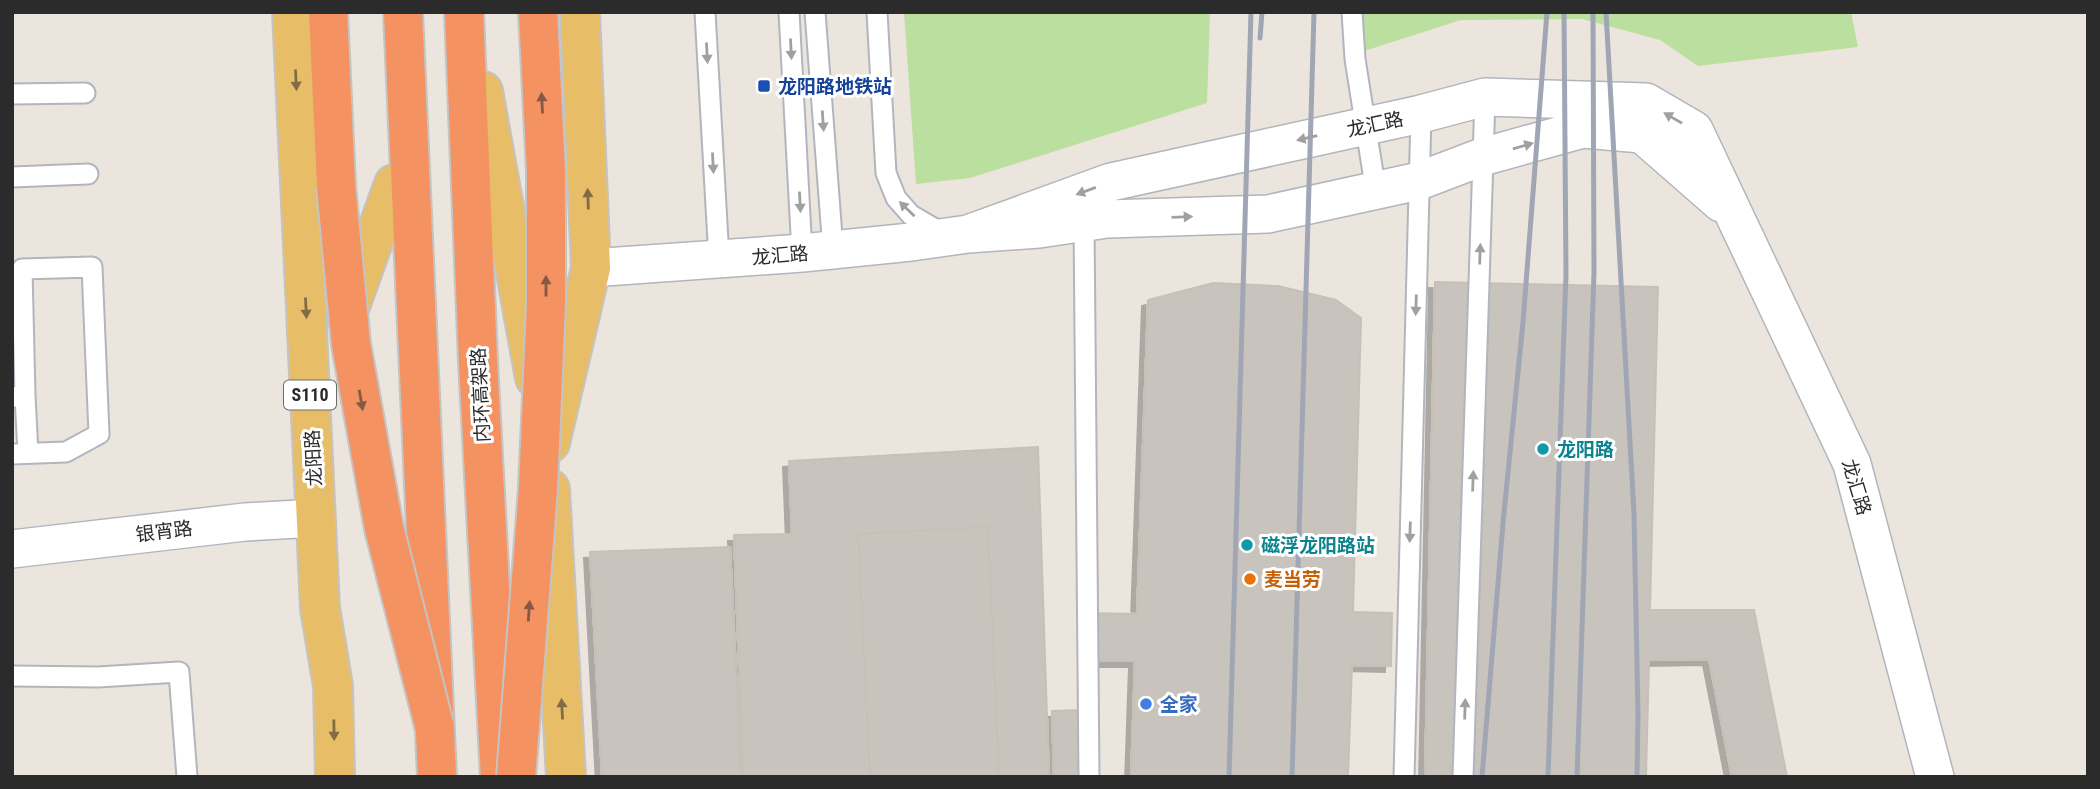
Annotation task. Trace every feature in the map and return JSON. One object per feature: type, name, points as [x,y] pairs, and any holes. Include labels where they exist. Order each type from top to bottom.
[{"type":"highway","points":[[328,12],[336,186],[351,344],[384,528],[435,725]]},
{"type":"highway","points":[[403,12],[437,777]]},
{"type":"highway","name":"内环高架路","points":[[464,12],[478,361],[500,777]]},
{"type":"highway","points":[[516,777],[538,489],[546,304],[546,172],[538,12]]},
{"type":"main road","name":"龙阳路","points":[[292,12],[320,608],[333,686],[335,777]]},
{"type":"main road","points":[[387,12],[421,777]]},
{"type":"main road","points":[[480,12],[484,274],[511,777]]},
{"type":"main road","points":[[548,450],[591,268],[580,12]]},
{"type":"main road","points":[[483,91],[591,268]]},
{"type":"main road","points":[[483,91],[548,450],[566,777]]},
{"type":"main road","points":[[333,686],[340,606],[331,362],[394,184]]},
{"type":"street","name":"龙汇路","points":[[968,234],[1111,182],[1421,114],[1485,97],[1646,102],[1694,130],[1852,464],[1936,777]]},
{"type":"street","name":"龙汇路","points":[[591,268],[818,252],[968,234],[1038,229],[1107,219],[1268,214],[1419,181],[1482,157],[1583,128],[1642,134],[1733,214]]},
{"type":"street","name":"银宵路","points":[[12,549],[245,522],[316,517]]},
{"type":"lane","points":[[705,12],[719,260]]},
{"type":"lane","points":[[789,12],[818,252]]},
{"type":"lane","points":[[816,12],[818,252]]},
{"type":"lane","points":[[877,12],[886,173],[896,198],[911,215],[935,229],[968,234]]},
{"type":"lane","points":[[1352,12],[1354,59],[1376,192]]},
{"type":"lane","points":[[12,94],[85,93]]},
{"type":"lane","points":[[1463,777],[1485,97]]},
{"type":"lane","points":[[1404,777],[1421,114]]},
{"type":"lane","points":[[12,177],[88,174]]},
{"type":"lane","points":[[1084,222],[1090,777]]},
{"type":"lane","points":[[92,267],[99,434],[66,452],[20,453],[18,342],[17,269],[92,267]]},
{"type":"lane","points":[[12,676],[98,677],[179,672],[187,777]]},
{"type":"green space","points":[[904,12],[1210,12],[1207,103],[970,178],[916,184]]},
{"type":"green space","points":[[1359,12],[1851,12],[1858,47],[1698,66],[1660,40],[1582,19],[1461,20],[1358,53]]},
{"type":"building","name":"龙阳路","points":[[1435,282],[1658,287],[1650,610],[1754,610],[1787,777],[1732,777],[1709,659],[1649,660],[1646,777],[1425,777]]},
{"type":"building","name":"磁浮龙阳路站","points":[[1213,283],[1278,286],[1336,300],[1361,318],[1353,612],[1392,613],[1391,666],[1352,665],[1348,777],[1131,777],[1135,661],[1085,661],[1085,613],[1137,614],[1148,300]]},
{"type":"building","points":[[1038,447],[1049,777],[743,777],[734,535],[792,534],[789,461]]},
{"type":"building","points":[[988,527],[999,777],[870,777],[858,534]]},
{"type":"building","points":[[730,547],[741,777],[602,777],[590,552]]},
{"type":"building","points":[[1082,710],[1084,777],[1054,777],[1052,711]]},
{"type":"railway","points":[[1229,777],[1251,12]]},
{"type":"railway","points":[[1260,38],[1262,12]]},
{"type":"railway","points":[[1292,777],[1314,12]]},
{"type":"railway","points":[[1482,777],[1523,322],[1547,12]]},
{"type":"railway","points":[[1548,777],[1566,275],[1564,12]]},
{"type":"railway","points":[[1577,777],[1594,272],[1593,12]]},
{"type":"railway","points":[[1606,12],[1634,514],[1637,777]]},
{"type":"place","name":"龙阳路地铁站","points":[[764,86]]},
{"type":"place","name":"龙阳路","points":[[1543,449]]},
{"type":"place","name":"磁浮龙阳路站","points":[[1247,545]]},
{"type":"place","name":"麦当劳","points":[[1250,579]]},
{"type":"place","name":"全家","points":[[1146,704]]}]
